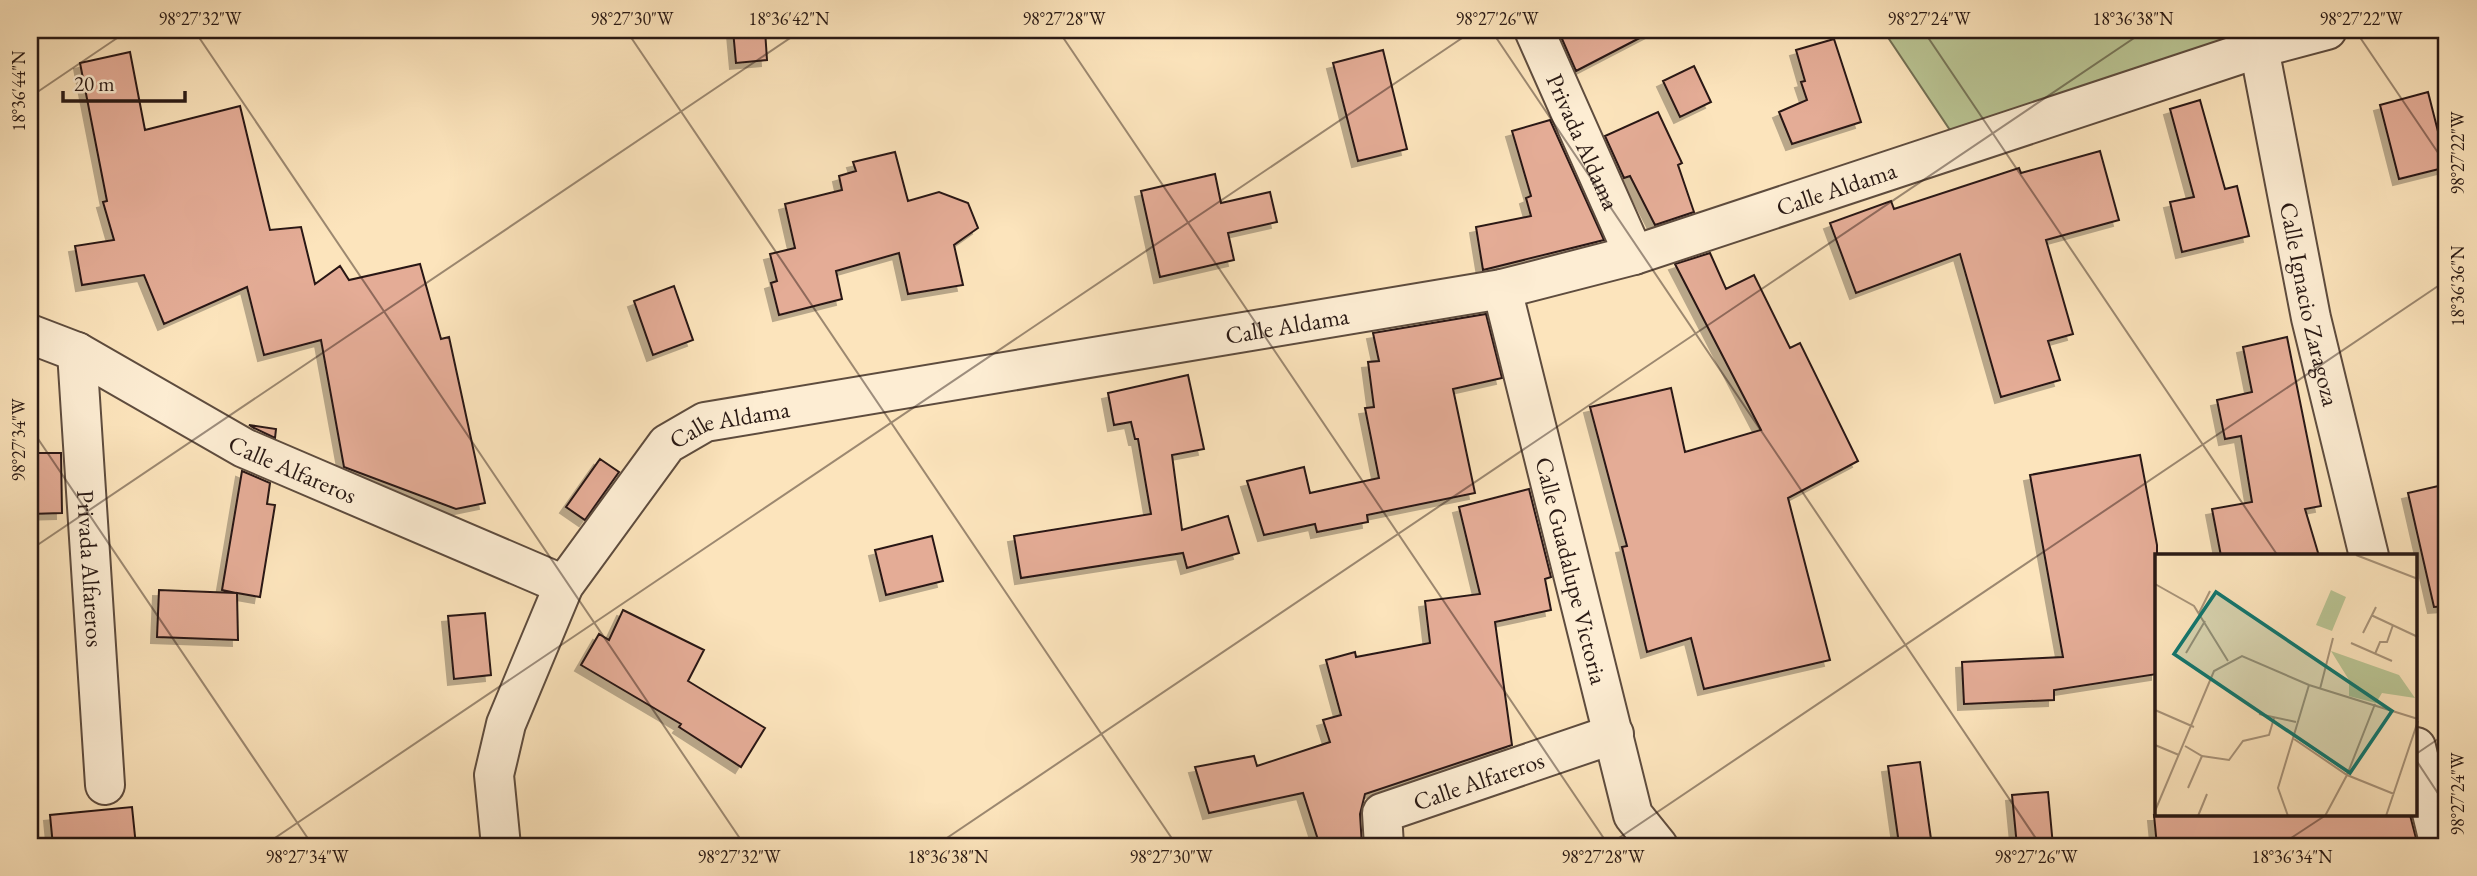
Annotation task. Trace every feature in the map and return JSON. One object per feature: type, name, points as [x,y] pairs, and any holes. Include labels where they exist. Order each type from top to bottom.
[{"type":"street","name":"Privada Aldama","points":[[1534,30],[1634,255]]},
{"type":"street","name":"Calle Aldama","points":[[501,846],[494,775],[506,724],[564,585],[667,444],[705,422],[1502,289],[1634,255],[2259,48],[2327,30]]},
{"type":"street","name":"Calle Ignacio Zaragoza","points":[[2259,48],[2311,318],[2369,554]]},
{"type":"street","name":"Calle Guadalupe Victoria","points":[[1502,289],[1633,815],[1658,846]]},
{"type":"street","name":"Calle Alfareros","points":[[30,334],[77,352],[244,448],[564,585]]},
{"type":"street","name":"Privada Alfareros","points":[[77,352],[105,785]]},
{"type":"street","name":"Calle Alfareros","points":[[1378,845],[1382,813],[1614,734]]},
{"type":"street","points":[[2418,755],[2440,846]]},
{"type":"green space","points":[[1883,30],[2265,30],[1956,139]]},
{"type":"building","points":[[733,30],[765,30],[767,60],[736,63]]},
{"type":"building","points":[[1655,30],[1576,71],[1559,32]]},
{"type":"building","points":[[1834,39],[1861,122],[1792,144],[1779,112],[1807,100],[1801,82],[1805,81],[1796,50]]},
{"type":"building","points":[[1383,50],[1407,149],[1358,161],[1333,63]]},
{"type":"building","points":[[130,52],[145,130],[240,106],[270,230],[301,227],[315,284],[340,266],[349,280],[420,264],[441,339],[449,337],[485,503],[456,509],[344,467],[321,340],[264,355],[247,287],[164,324],[144,275],[82,285],[75,246],[114,240],[103,202],[107,201],[80,63]]},
{"type":"building","points":[[1694,66],[1711,102],[1680,117],[1663,81]]},
{"type":"building","points":[[2428,92],[2447,167],[2399,179],[2380,105]]},
{"type":"building","points":[[2200,100],[2225,189],[2237,186],[2249,236],[2182,252],[2170,202],[2194,197],[2170,109]]},
{"type":"building","points":[[1658,112],[1682,163],[1678,165],[1694,212],[1655,225],[1630,176],[1624,178],[1605,136]]},
{"type":"building","points":[[1550,120],[1604,240],[1483,270],[1476,227],[1531,216],[1526,198],[1531,196],[1512,131]]},
{"type":"building","points":[[2100,151],[2119,220],[2046,240],[2073,334],[2048,341],[2060,380],[2001,397],[1960,254],[1856,293],[1830,223],[1891,201],[1894,209],[2019,168],[2021,173]]},
{"type":"building","points":[[895,152],[908,201],[939,192],[968,203],[978,228],[954,245],[963,285],[908,294],[899,253],[836,271],[842,299],[779,315],[771,283],[777,281],[770,254],[795,248],[785,204],[842,190],[839,176],[856,171],[853,162]]},
{"type":"building","points":[[1215,174],[1221,203],[1270,192],[1277,222],[1228,233],[1234,260],[1160,277],[1141,191]]},
{"type":"building","points":[[1710,253],[1726,289],[1754,275],[1790,348],[1800,343],[1858,461],[1788,498],[1830,660],[1704,689],[1691,638],[1647,652],[1622,547],[1627,546],[1590,407],[1671,388],[1685,452],[1761,430],[1675,264]]},
{"type":"building","points":[[674,286],[693,340],[653,355],[634,301]]},
{"type":"building","points":[[1486,314],[1502,378],[1453,389],[1475,493],[1367,515],[1368,522],[1317,532],[1315,524],[1264,535],[1247,481],[1304,467],[1310,493],[1379,478],[1365,408],[1374,407],[1368,362],[1379,361],[1373,333]]},
{"type":"building","points":[[2287,337],[2321,506],[2305,509],[2318,554],[2221,554],[2212,509],[2252,502],[2241,436],[2225,439],[2217,400],[2252,392],[2243,347]]},
{"type":"building","points":[[1188,375],[1204,449],[1172,455],[1182,530],[1228,516],[1239,553],[1187,568],[1183,553],[1021,578],[1014,536],[1151,514],[1138,439],[1135,439],[1131,422],[1114,425],[1108,393]]},
{"type":"building","points":[[249,425],[276,429],[275,438],[254,428]]},
{"type":"building","points":[[30,453],[61,453],[62,513],[30,514]]},
{"type":"building","points":[[2140,455],[2157,545],[2155,674],[2054,690],[2054,700],[1964,704],[1962,662],[2063,657],[2030,475]]},
{"type":"building","points":[[600,459],[619,472],[585,520],[566,507]]},
{"type":"building","points":[[242,471],[270,483],[267,504],[275,505],[260,597],[237,593],[238,640],[157,637],[159,590],[236,593],[222,590]]},
{"type":"building","points":[[2447,484],[2447,606],[2434,607],[2408,493]]},
{"type":"building","points":[[1529,489],[1551,577],[1545,579],[1551,610],[1495,622],[1512,745],[1365,794],[1360,814],[1362,846],[1320,846],[1303,793],[1209,813],[1195,767],[1254,756],[1257,766],[1330,742],[1323,720],[1341,715],[1326,660],[1355,652],[1356,657],[1430,643],[1425,601],[1480,594],[1459,507]]},
{"type":"building","points":[[932,536],[943,581],[886,595],[875,550]]},
{"type":"building","points":[[623,610],[704,650],[688,681],[765,728],[741,767],[679,727],[681,724],[581,665],[599,634],[609,640]]},
{"type":"building","points":[[485,613],[491,675],[454,679],[448,616]]},
{"type":"building","points":[[1920,762],[1931,839],[1899,844],[1888,766]]},
{"type":"building","points":[[2048,792],[2053,846],[2017,846],[2012,795]]},
{"type":"building","points":[[132,807],[136,846],[53,846],[50,815]]},
{"type":"building","points":[[2154,815],[2410,816],[2418,846],[2157,846]]}]
